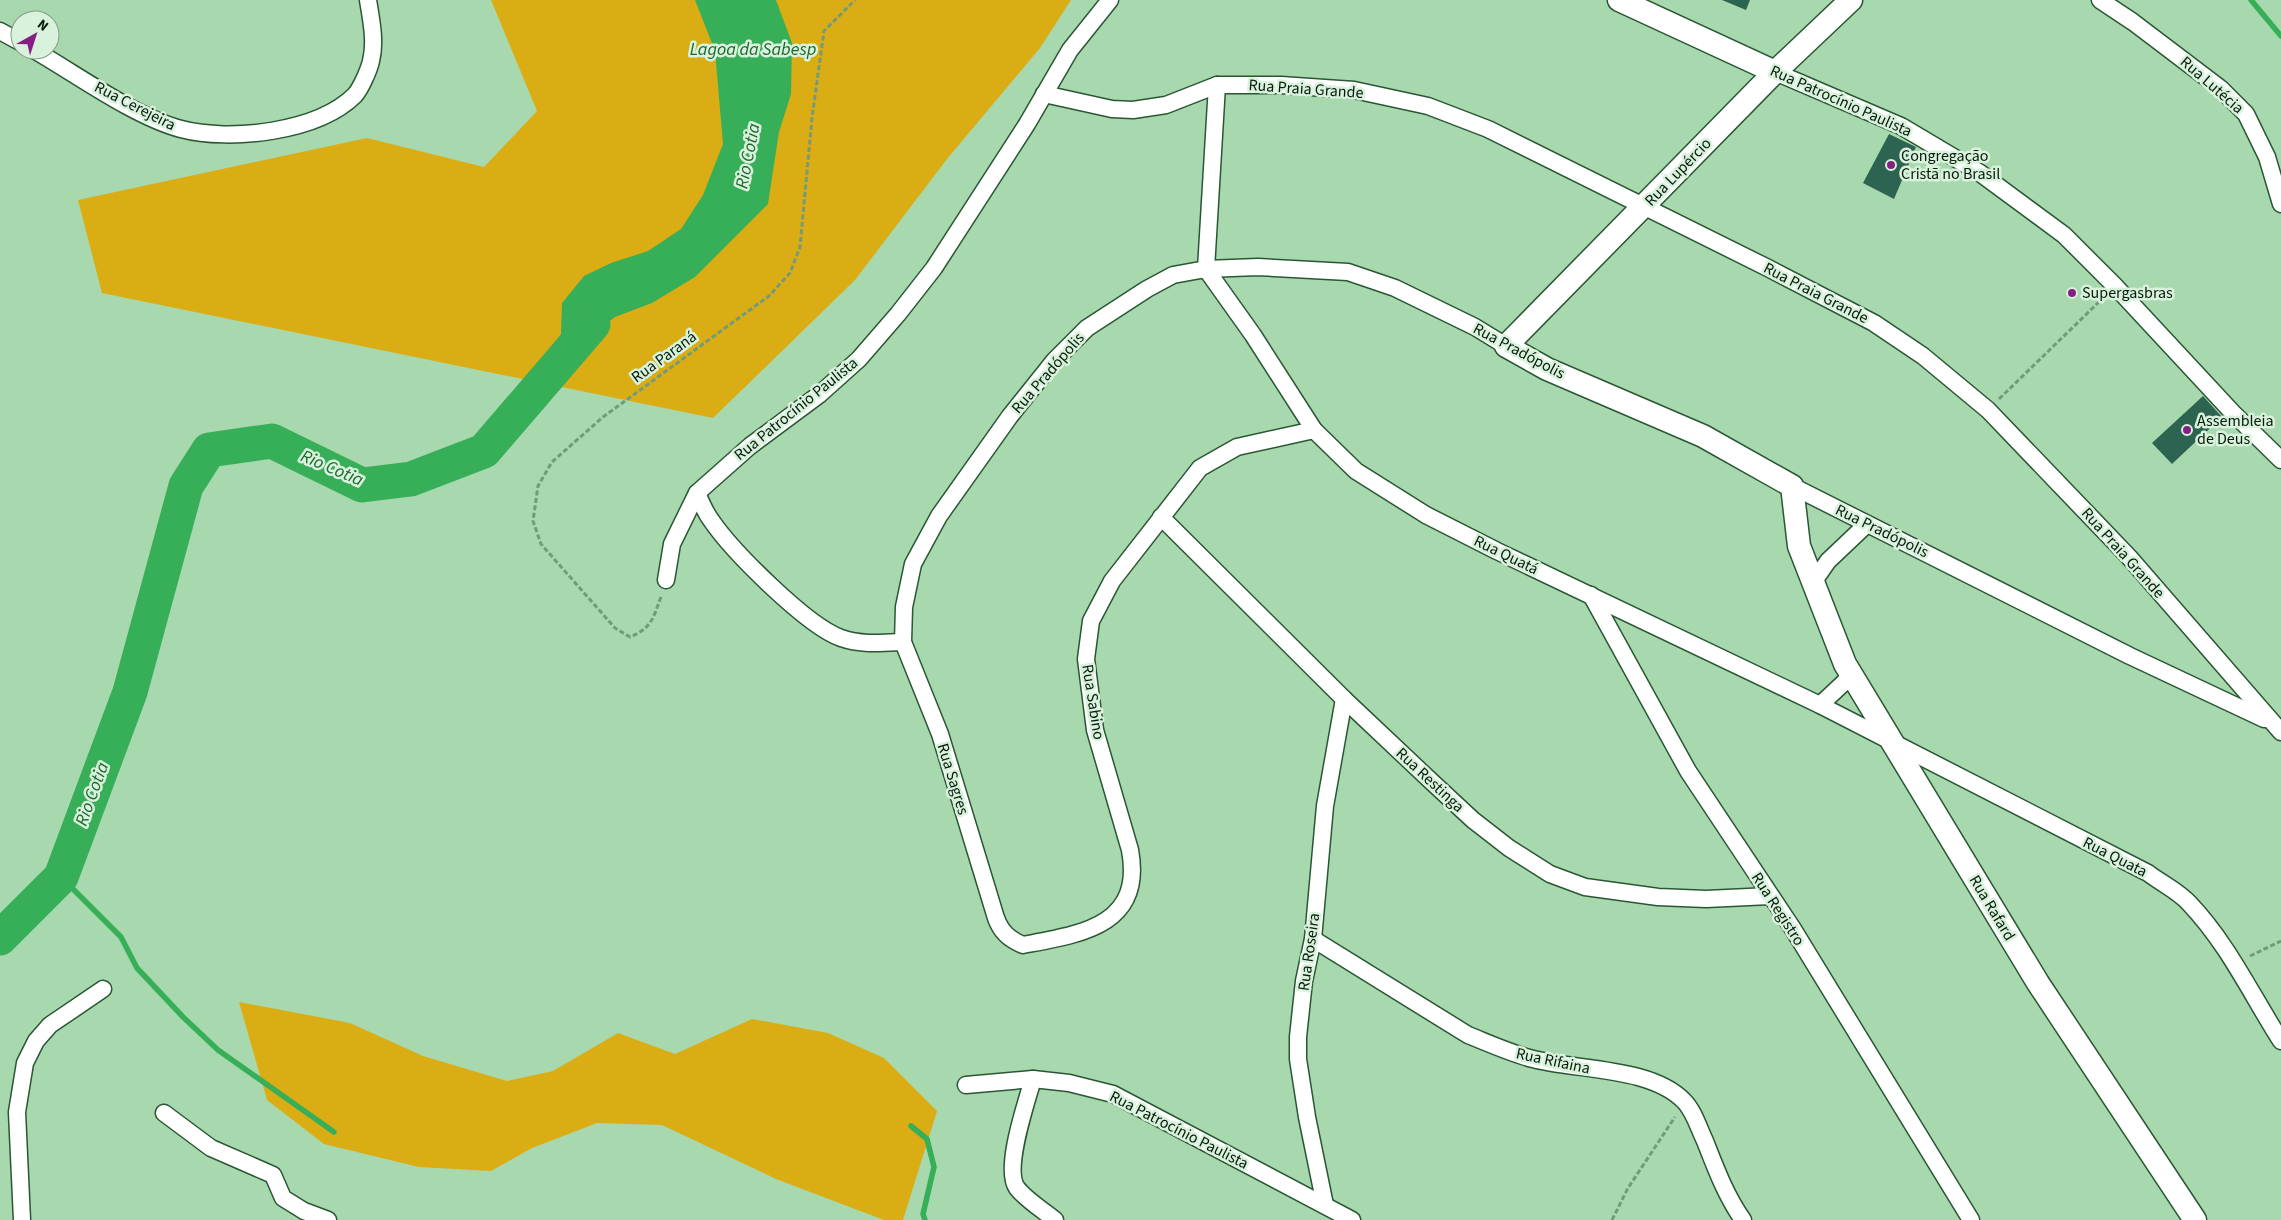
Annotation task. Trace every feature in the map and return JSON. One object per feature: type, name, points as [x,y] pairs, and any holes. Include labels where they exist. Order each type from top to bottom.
[{"type":"street","name":"Rua Cerejeira","points":[[51,60],[145,114],[182,129],[224,133],[270,132],[305,124],[338,107],[356,94],[372,60],[372,25],[368,0]]},
{"type":"street","name":"Rua Patrocínio Paulista","points":[[697,493],[750,446],[820,394],[859,359],[898,314],[934,268],[1070,50],[1110,0]]},
{"type":"street","name":"Rua Patrocínio Paulista","points":[[1620,0],[1775,72],[1901,126],[1980,173],[2064,235],[2115,286],[2233,413],[2281,460]]},
{"type":"street","name":"Rua Lupércio","points":[[1506,346],[1775,72],[1851,0]]},
{"type":"street","name":"Rua Lutécia","points":[[2100,0],[2133,22],[2220,88],[2246,114],[2266,157],[2281,204]]},
{"type":"street","points":[[1206,269],[1217,85]]},
{"type":"street","name":"Rua Praia Grande","points":[[1044,94],[1103,107],[1134,110],[1166,105],[1217,85],[1281,85],[1354,90],[1428,106],[1488,129],[1574,170],[1643,207],[1768,268],[1874,323],[1944,372],[1988,410],[2129,557],[2276,727]]},
{"type":"street","name":"Rua Pradópolis","points":[[902,642],[904,607],[913,564],[939,516],[1010,416],[1054,361],[1087,328],[1147,289],[1173,275],[1206,269],[1258,267],[1348,272],[1396,288],[1475,327],[1547,369],[1703,436],[1792,486],[1866,524],[1885,531],[2130,656],[2276,727]]},
{"type":"street","name":"Rua Quatá","points":[[1206,269],[1254,335],[1314,430],[1356,471],[1426,515],[1889,740]]},
{"type":"street","name":"Rua Sabino","points":[[996,918],[999,928],[1008,937],[1023,945],[1076,935],[1102,924],[1123,904],[1132,886],[1134,870],[1130,850],[1095,730],[1086,659],[1091,621],[1112,581],[1200,468],[1237,447],[1314,430]]},
{"type":"street","name":"Rua Rafard","points":[[1792,486],[1796,531],[1812,584],[1852,676],[1889,740],[2038,983],[2195,1220]]},
{"type":"street","points":[[666,580],[672,544],[697,493]]},
{"type":"street","points":[[697,493],[711,521],[731,544],[783,598],[816,623],[841,638],[868,643],[902,642]]},
{"type":"street","name":"Rua Restinga","points":[[1161,517],[1344,699],[1473,820],[1509,848],[1550,874],[1584,887],[1658,897],[1706,899],[1770,896]]},
{"type":"street","points":[[1812,584],[1828,561],[1866,524]]},
{"type":"street","name":"Rua Registro","points":[[1591,595],[1688,772],[1770,896],[1971,1220]]},
{"type":"street","name":"Rua Sagres","points":[[902,642],[940,734],[996,918]]},
{"type":"street","points":[[1820,705],[1852,676]]},
{"type":"street","name":"Rua Roseira","points":[[1325,1205],[1298,1059],[1302,998],[1313,939],[1325,806],[1344,699]]},
{"type":"street","name":"Rua Quata","points":[[1889,740],[2148,873],[2187,901],[2236,963],[2260,1008],[2281,1041]]},
{"type":"street","name":"Rua Rifaina","points":[[1313,939],[1468,1035],[1529,1058],[1652,1080],[1685,1101]]},
{"type":"street","points":[[22,1220],[17,1112],[25,1063],[36,1041],[50,1025],[103,989]]},
{"type":"street","points":[[1033,1079],[1015,1147],[1012,1178],[1017,1188],[1055,1220]]},
{"type":"street","name":"Rua Patrocínio Paulista","points":[[966,1085],[1033,1079],[1069,1083],[1113,1094],[1352,1220]]},
{"type":"street","points":[[1685,1101],[1732,1204],[1743,1220]]},
{"type":"street","points":[[164,1113],[211,1148],[273,1175],[283,1198],[304,1211],[328,1220]]},
{"type":"path","name":"Rua Paraná","points":[[666,580],[652,621],[644,631],[630,637],[615,628],[540,544],[533,521],[538,486],[552,462],[603,417],[769,296],[790,273],[800,247],[812,118],[824,31],[855,0]]},
{"type":"path","points":[[1988,410],[2115,286]]},
{"type":"path","points":[[2236,963],[2281,941]]},
{"type":"path","points":[[1612,1220],[1628,1188],[1685,1101]]},
{"type":"shaded area","points":[[491,0],[1071,0],[1040,48],[947,159],[855,280],[713,418],[102,293],[78,200],[367,138],[484,167],[537,111]]},
{"type":"shaded area","points":[[239,1002],[350,1023],[423,1056],[507,1081],[553,1071],[618,1033],[675,1054],[752,1019],[828,1033],[884,1058],[937,1111],[903,1220],[884,1220],[776,1179],[662,1125],[597,1123],[532,1148],[491,1171],[419,1167],[324,1144],[267,1100]]},
{"type":"water","name":"Lagoa da Sabesp","points":[[695,0],[776,0],[792,43],[791,94],[779,132],[768,204],[695,277],[652,303],[615,317],[560,360],[562,303],[584,276],[611,263],[648,251],[681,229],[703,195],[723,144],[715,51]]},
{"type":"building","points":[[1722,0],[1750,0],[1746,10]]},
{"type":"building","name":"Congregação Cristã no Brasil","points":[[1889,134],[1916,147],[1894,199],[1863,183]]},
{"type":"building","name":"Assembleia de Deus","points":[[2203,396],[2222,417],[2172,464],[2152,443]]},
{"type":"waterway","points":[[2251,0],[2281,36]]},
{"type":"waterway","name":"Rio Cotia","points":[[0,938],[61,877],[130,692],[186,486],[209,450],[272,441],[362,485],[411,479],[484,451],[593,324]]},
{"type":"waterway","points":[[61,877],[121,937],[137,968],[183,1017],[218,1050],[334,1132]]},
{"type":"waterway","points":[[911,1126],[927,1139],[934,1167],[923,1214],[925,1220]]},
{"type":"place","name":"Congregação Cristã no Brasil","points":[[1891,165]]},
{"type":"place","name":"Supergasbras","points":[[2072,293]]},
{"type":"place","name":"Assembleia de Deus","points":[[2187,430]]}]
